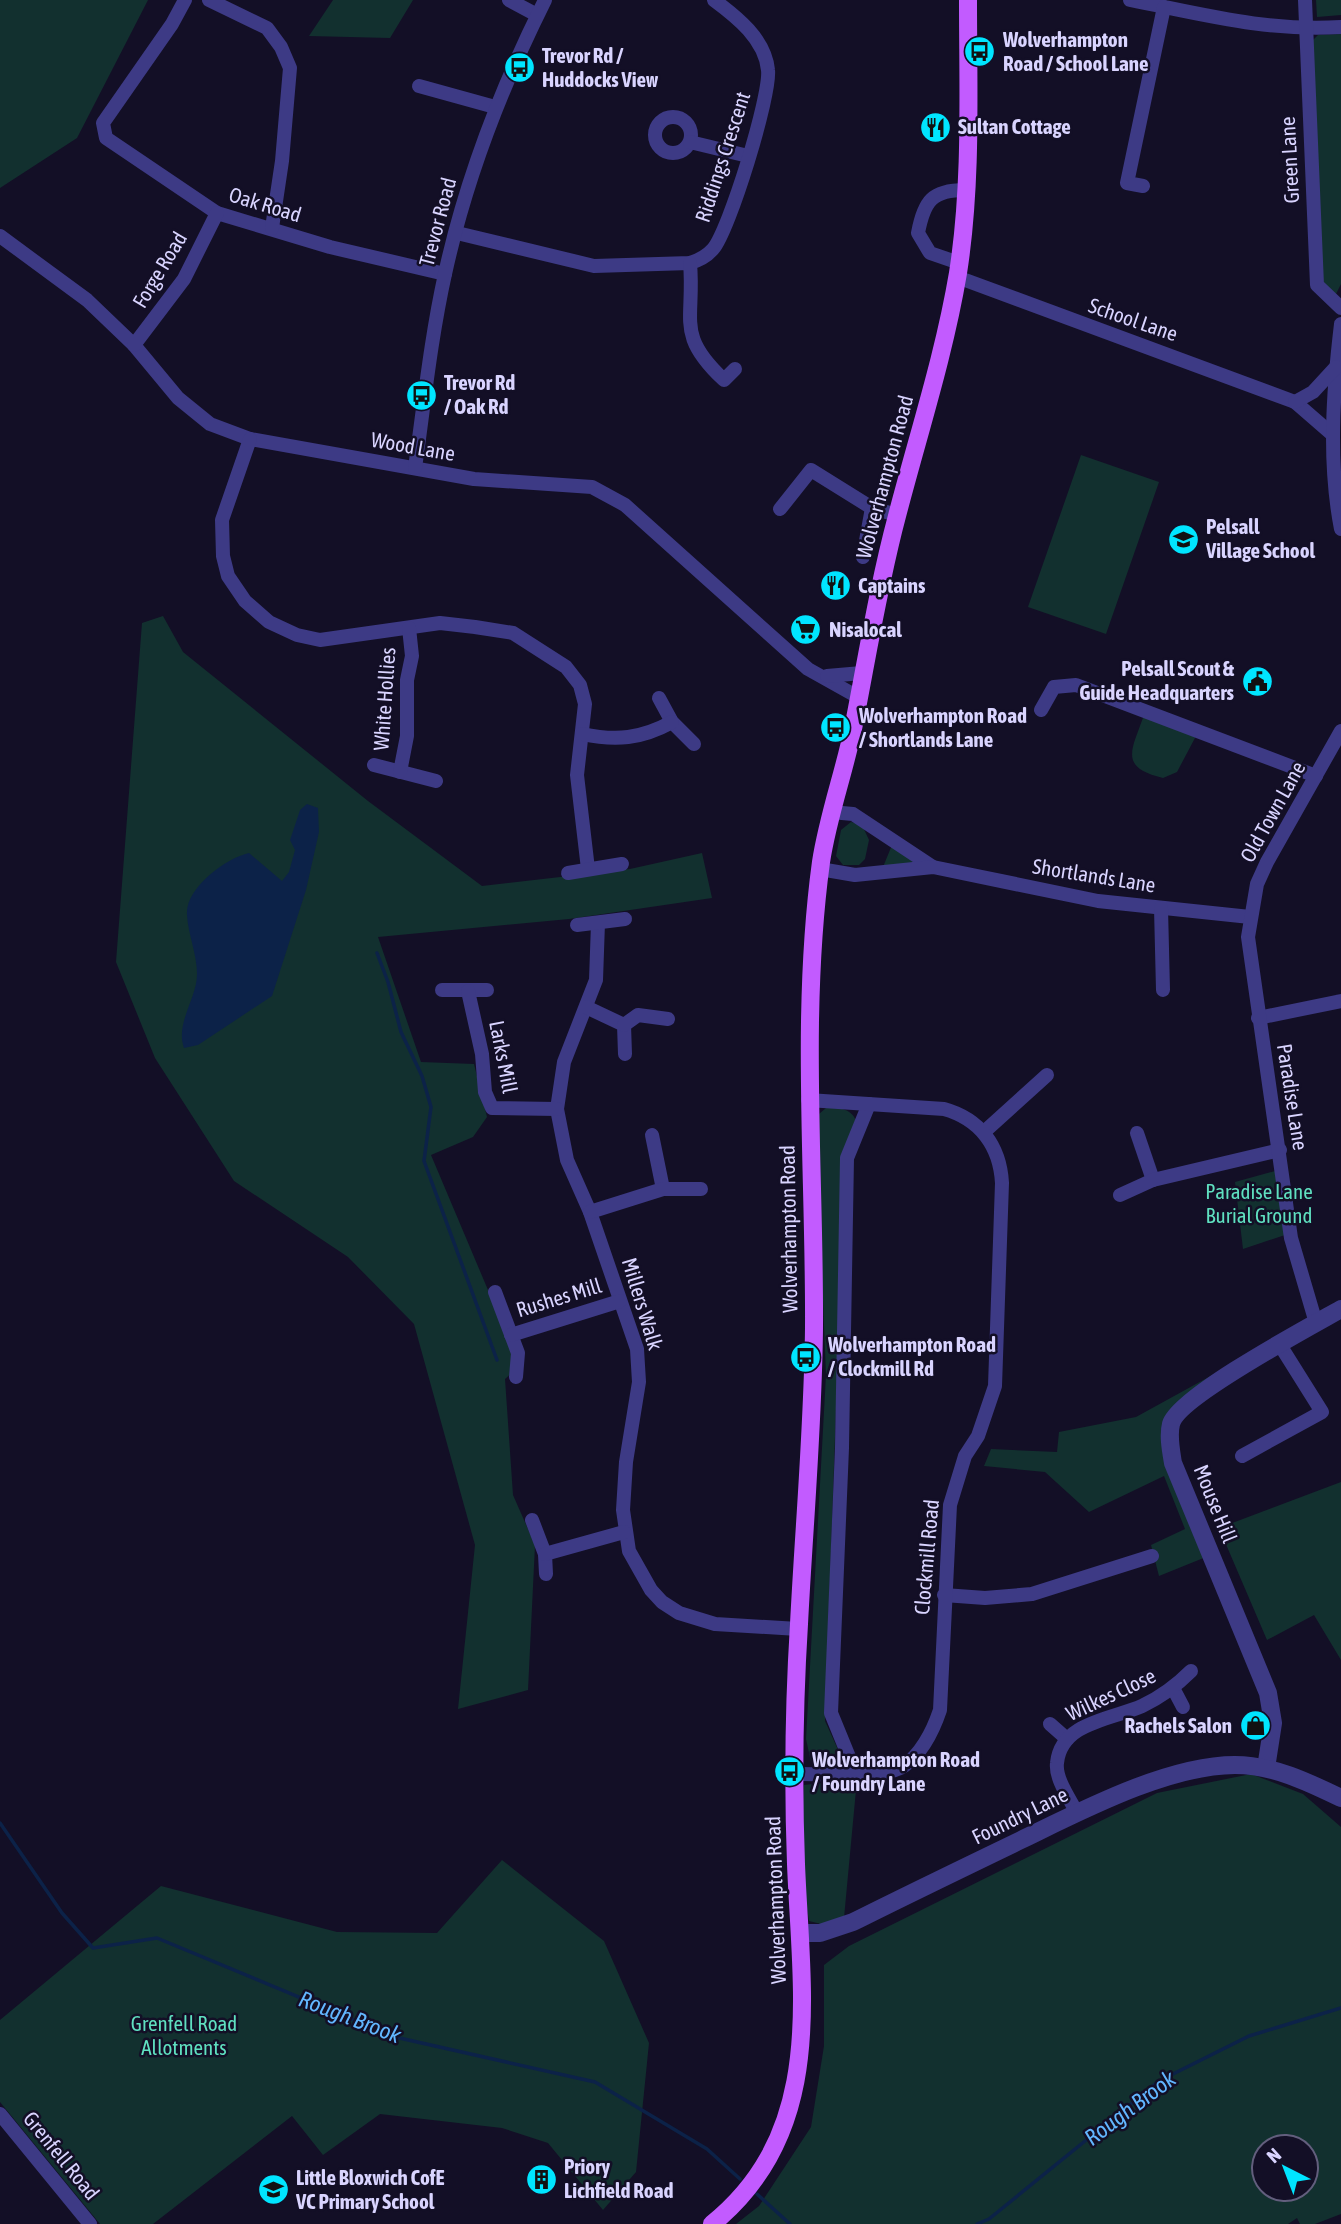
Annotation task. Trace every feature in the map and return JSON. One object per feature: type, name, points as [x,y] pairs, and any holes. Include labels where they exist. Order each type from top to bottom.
[{"type":"main road","name":"Wolverhampton Road","points":[[712,2224],[762,2172],[789,2116],[803,2023],[794,1774],[798,1629],[811,1448],[814,1324],[808,1100],[810,989],[820,869],[831,812],[897,515],[933,389],[958,270],[965,190],[968,0]]},
{"type":"street","name":"Oak Road","points":[[184,0],[172,24],[103,123],[106,138],[217,214],[330,247],[445,274]]},
{"type":"street","points":[[209,0],[267,28],[281,47],[290,68],[282,161],[271,228]]},
{"type":"street","points":[[509,0],[537,15]]},
{"type":"street","name":"Trevor Road","points":[[415,468],[445,274],[473,172],[495,107],[545,0]]},
{"type":"street","name":"Riddings Crescent","points":[[690,263],[702,259],[714,248],[723,231],[767,92],[768,70],[750,31],[714,0]]},
{"type":"street","points":[[1134,0],[1262,27],[1341,27]]},
{"type":"street","name":"Green Lane","points":[[1305,0],[1304,29],[1317,285],[1341,308]]},
{"type":"street","points":[[1143,186],[1127,183],[1164,8]]},
{"type":"street","points":[[419,86],[495,107]]},
{"type":"street","points":[[690,142],[748,156]]},
{"type":"street","points":[[958,270],[930,253],[918,233],[926,205],[935,195],[946,190],[965,190]]},
{"type":"street","name":"Forge Road","points":[[134,345],[153,324],[184,279],[217,214]]},
{"type":"street","points":[[457,233],[594,266],[690,263],[688,327],[694,345],[724,380],[735,369]]},
{"type":"street","name":"Wood Lane","points":[[0,236],[87,300],[134,345],[178,398],[210,424],[250,439],[474,479],[592,487],[617,498],[808,669],[825,676],[858,697]]},
{"type":"street","name":"School Lane","points":[[958,270],[1295,402],[1333,435]]},
{"type":"street","points":[[1341,324],[1333,435],[1341,529]]},
{"type":"street","points":[[1295,402],[1313,391],[1336,367]]},
{"type":"street","points":[[250,439],[222,520],[223,556],[228,576],[245,601],[269,622],[298,635],[320,640],[440,623],[513,633],[566,667],[580,685],[585,704],[577,775],[588,869]]},
{"type":"street","points":[[780,509],[811,470],[872,508],[897,515]]},
{"type":"street","points":[[863,557],[872,508]]},
{"type":"street","name":"White Hollies","points":[[400,772],[407,736],[407,680],[412,656],[409,628]]},
{"type":"street","points":[[825,676],[862,673]]},
{"type":"street","points":[[1040,713],[1054,687],[1076,685],[1316,776]]},
{"type":"street","points":[[659,698],[672,722],[694,744]]},
{"type":"street","points":[[582,734],[606,739],[628,738],[651,733],[672,722]]},
{"type":"street","name":"Old Town Lane","points":[[1250,917],[1257,884],[1267,862],[1341,731]]},
{"type":"street","name":"White Hollies","points":[[374,765],[436,781]]},
{"type":"street","name":"Shortlands Lane","points":[[831,812],[853,814],[933,867]]},
{"type":"street","points":[[568,873],[622,864]]},
{"type":"street","name":"Shortlands Lane","points":[[820,869],[855,875],[933,867],[1098,901],[1250,917]]},
{"type":"street","points":[[1161,908],[1163,990]]},
{"type":"street","name":"Paradise Lane","points":[[1250,917],[1248,937],[1258,1018],[1280,1150],[1291,1238],[1316,1323]]},
{"type":"street","points":[[577,925],[625,919]]},
{"type":"street","name":"Millers Walk","points":[[598,923],[598,969],[560,1074],[557,1109],[567,1160],[590,1212],[637,1349],[639,1382],[626,1462],[624,1532],[632,1558],[643,1579],[662,1602],[679,1613],[715,1624],[798,1629]]},
{"type":"street","points":[[442,990],[487,990]]},
{"type":"street","name":"Larks Mill","points":[[468,991],[482,1054],[485,1092],[492,1108],[557,1109]]},
{"type":"street","points":[[1258,1018],[1341,1001]]},
{"type":"street","points":[[586,1007],[624,1025]]},
{"type":"street","points":[[624,1025],[638,1015],[668,1019]]},
{"type":"street","points":[[624,1025],[625,1054]]},
{"type":"street","points":[[984,1132],[1047,1075]]},
{"type":"street","name":"Clockmill Road","points":[[794,1774],[851,1773],[903,1768],[934,1728],[940,1710],[944,1595],[953,1494],[965,1456],[990,1409],[995,1386],[1002,1183],[1001,1162],[984,1132],[961,1114],[944,1109],[808,1100]]},
{"type":"street","points":[[851,1773],[849,1757],[831,1713],[842,1448],[847,1158],[869,1104]]},
{"type":"street","points":[[1137,1133],[1153,1180]]},
{"type":"street","points":[[652,1135],[663,1189]]},
{"type":"street","points":[[1120,1195],[1153,1180],[1280,1150]]},
{"type":"street","points":[[590,1212],[663,1189],[701,1189]]},
{"type":"street","name":"Rushes Mill","points":[[495,1292],[518,1353],[516,1377]]},
{"type":"street","name":"Rushes Mill","points":[[511,1335],[620,1301]]},
{"type":"street","name":"Mouse Hill","points":[[1266,1768],[1273,1723],[1268,1693],[1173,1463],[1171,1424],[1178,1410],[1199,1393],[1341,1308]]},
{"type":"street","points":[[1242,1456],[1327,1409],[1280,1345]]},
{"type":"street","points":[[532,1520],[545,1554],[546,1574]]},
{"type":"street","points":[[545,1554],[624,1532]]},
{"type":"street","points":[[944,1595],[985,1598],[1032,1594],[1152,1556]]},
{"type":"street","name":"Wilkes Close","points":[[1077,1813],[1059,1778],[1056,1764],[1067,1739],[1080,1728],[1143,1705],[1173,1688],[1192,1671]]},
{"type":"street","name":"Wilkes Close","points":[[1173,1688],[1183,1707]]},
{"type":"street","name":"Wilkes Close","points":[[1050,1724],[1067,1739]]},
{"type":"street","name":"Foundry Lane","points":[[801,1933],[820,1933],[853,1922],[1077,1813],[1154,1781],[1234,1765],[1266,1768],[1307,1782],[1341,1798]]},
{"type":"street","name":"Grenfell Road","points":[[0,2114],[90,2224]]},
{"type":"green space","points":[[0,0],[148,0],[77,138],[0,188]]},
{"type":"green space","points":[[333,0],[413,0],[390,38],[309,36]]},
{"type":"green space","points":[[1316,0],[1341,0],[1341,15],[1317,17]]},
{"type":"green space","points":[[1341,34],[1341,284],[1336,294],[1323,284],[1308,45],[1318,35]]},
{"type":"green space","points":[[1081,455],[1159,482],[1106,634],[1028,607]]},
{"type":"green space","points":[[163,616],[183,652],[368,801],[482,886],[630,869],[702,853],[712,898],[569,919],[378,937],[421,1062],[474,1064],[487,1117],[473,1137],[431,1155],[507,1335],[516,1369],[505,1379],[513,1495],[535,1545],[528,1690],[458,1709],[475,1545],[414,1324],[348,1257],[234,1181],[155,1058],[116,962],[142,623]]},
{"type":"green space","points":[[1144,715],[1196,736],[1177,772],[1163,778],[1149,774],[1134,762],[1133,747]]},
{"type":"green space","points":[[851,822],[862,825],[869,840],[865,859],[859,865],[843,865],[836,856],[841,830]]},
{"type":"green space","points":[[892,845],[918,864],[883,867]]},
{"type":"green space","points":[[826,1108],[849,1112],[857,1124],[840,1295],[825,1721],[840,1754],[836,1763],[828,1766],[811,1762],[806,1739],[826,1375],[816,1127],[819,1114]]},
{"type":"green space","name":"Paradise Lane Burial Ground","points":[[1275,1171],[1285,1235],[1243,1249],[1235,1182]]},
{"type":"green space","points":[[1216,1373],[1164,1424],[1206,1557],[1159,1576],[1151,1545],[1185,1529],[1164,1476],[1089,1512],[1045,1472],[984,1466],[991,1449],[1057,1452],[1059,1432],[1136,1417]]},
{"type":"green space","points":[[1341,1482],[1341,1660],[1314,1615],[1267,1640],[1219,1528]]},
{"type":"green space","points":[[1251,1774],[1303,1794],[1341,1827],[1341,2214],[1315,2224],[1300,2224],[1297,2218],[1288,2224],[736,2224],[759,2206],[811,2127],[824,2046],[824,1965],[849,1946],[1157,1793]]},
{"type":"green space","points":[[857,1779],[844,1918],[821,1924],[809,1921],[800,1866],[804,1785]]},
{"type":"green space","name":"Grenfell Road Allotments","points":[[502,1860],[604,1941],[649,2043],[636,2172],[603,2210],[548,2143],[502,2128],[380,2114],[323,2155],[292,2116],[153,2224],[100,2224],[0,2102],[0,2020],[161,1886],[337,1932],[437,1933]]},
{"type":"water","points":[[307,804],[318,808],[319,832],[306,890],[272,996],[198,1045],[184,1048],[182,1029],[194,993],[197,974],[187,915],[193,895],[219,868],[249,853],[282,881],[289,872],[295,850],[290,840],[300,810]]},
{"type":"waterway","points":[[377,953],[401,1032],[422,1076],[431,1107],[424,1161],[497,1360]]},
{"type":"waterway","name":"Rough Brook","points":[[0,1823],[62,1913],[93,1948],[157,1938],[395,2037],[595,2082],[707,2149],[740,2179]]},
{"type":"waterway","name":"Rough Brook","points":[[977,2224],[989,2219],[1159,2081],[1249,2036],[1341,2008]]},
{"type":"waterway","name":"Rough Brook","points":[[757,2194],[790,2224]]},
{"type":"place","name":"Wolverhampton Road / School Lane","points":[[980,52]]},
{"type":"place","name":"Trevor Rd / Huddocks View","points":[[519,68]]},
{"type":"place","name":"Sultan Cottage","points":[[935,127]]},
{"type":"place","name":"Trevor Rd / Oak Rd","points":[[421,395]]},
{"type":"place","name":"Pelsall Village School","points":[[1183,539]]},
{"type":"place","name":"Captains","points":[[835,586]]},
{"type":"place","name":"Nisalocal","points":[[806,630]]},
{"type":"place","name":"Pelsall Scout & Guide Headquarters","points":[[1257,681]]},
{"type":"place","name":"Wolverhampton Road / Shortlands Lane","points":[[836,728]]},
{"type":"place","name":"Wolverhampton Road / Clockmill Rd","points":[[805,1357]]},
{"type":"place","name":"Rachels Salon","points":[[1255,1726]]},
{"type":"place","name":"Wolverhampton Road / Foundry Lane","points":[[789,1772]]},
{"type":"place","name":"Priory Lichfield Road","points":[[541,2179]]},
{"type":"place","name":"Little Bloxwich CofE VC Primary School","points":[[273,2190]]}]
